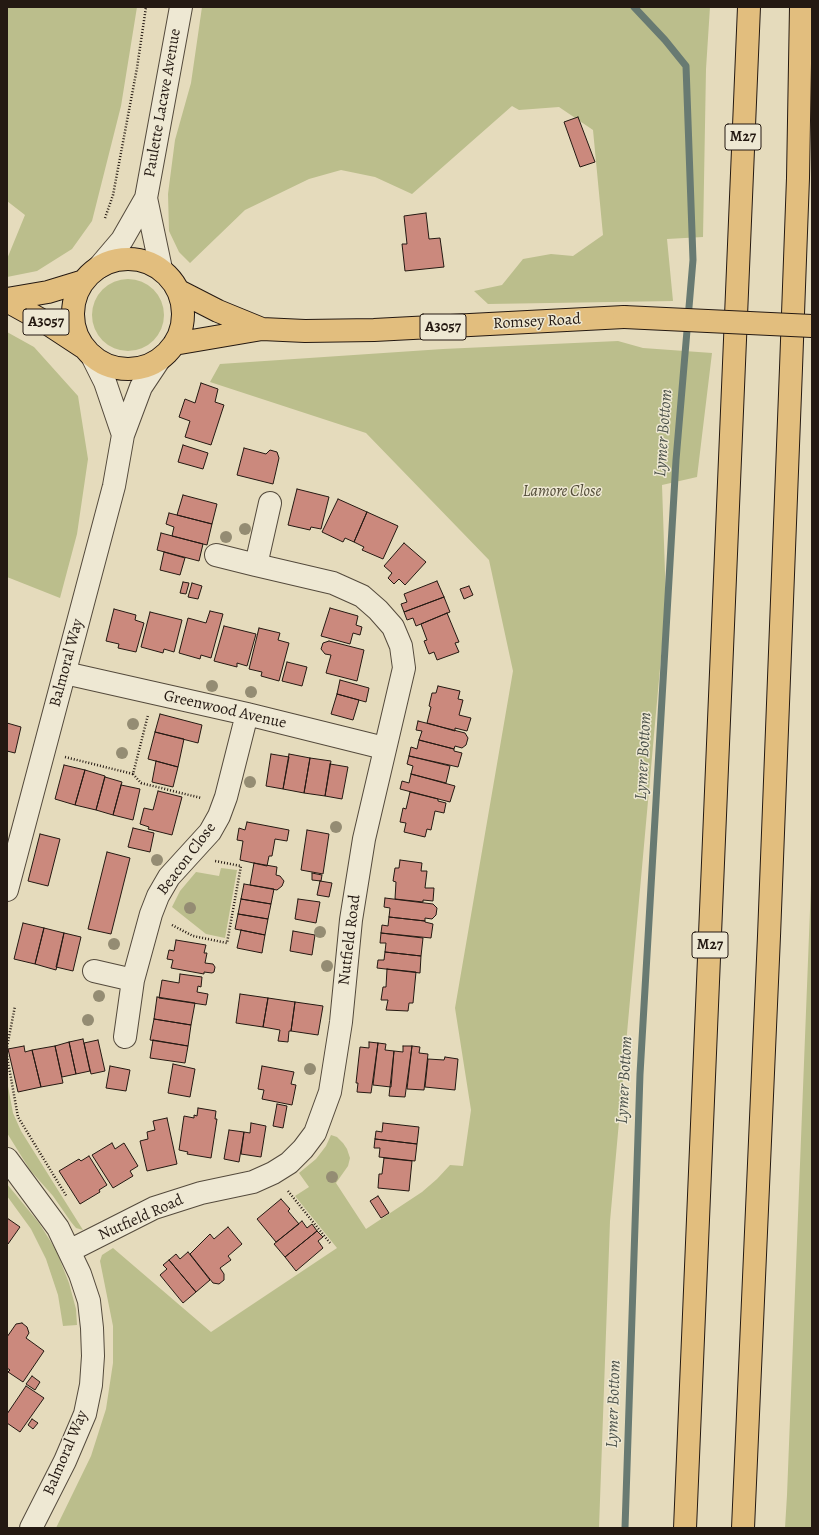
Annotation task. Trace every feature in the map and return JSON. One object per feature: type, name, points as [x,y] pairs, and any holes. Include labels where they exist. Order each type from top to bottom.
[{"type":"main road","name":"M27","points":[[685,1528],[749,7]]},
{"type":"main road","points":[[742,1528],[769,936],[798,178],[801,7]]},
{"type":"main road","points":[[798,178],[812,7]]},
{"type":"main road","points":[[131,258],[147,262],[161,269],[172,279],[179,291],[184,309],[183,318],[179,336],[174,344],[159,360],[140,368],[120,369],[100,362],[88,351],[75,331],[73,314],[76,296],[92,274],[114,260],[131,258]]},
{"type":"main road","name":"A3057","points":[[7,300],[48,292],[92,274]]},
{"type":"main road","name":"Romsey Road","points":[[179,291],[218,312],[262,329]]},
{"type":"main road","name":"A3057","points":[[7,300],[45,322],[88,351]]},
{"type":"main road","name":"Romsey Road","points":[[174,344],[262,329],[305,331],[374,330],[624,317],[812,326]]},
{"type":"street","name":"Paulette Lacave Avenue","points":[[92,274],[122,240],[146,198],[181,7]]},
{"type":"street","name":"Paulette Lacave Avenue","points":[[146,198],[161,269]]},
{"type":"street","name":"Balmoral Way","points":[[88,351],[105,382],[123,435]]},
{"type":"street","name":"Balmoral Way","points":[[7,890],[14,831],[44,751],[114,486],[123,435],[141,387],[159,360]]},
{"type":"street","points":[[256,565],[270,503]]},
{"type":"street","name":"Nutfield Road","points":[[69,1251],[154,1208],[201,1193],[253,1182],[273,1173],[289,1163],[304,1149],[315,1133],[330,1092],[341,1022],[351,920],[364,839],[384,748],[404,668],[401,646],[393,627],[378,610],[362,596],[333,583],[216,555]]},
{"type":"street","name":"Greenwood Avenue","points":[[65,673],[247,714],[384,748]]},
{"type":"street","name":"Beacon Close","points":[[125,1037],[133,980],[151,914],[158,896],[169,877],[210,832],[219,816],[224,803],[247,714]]},
{"type":"street","points":[[94,971],[133,980]]},
{"type":"street","name":"Balmoral Way","points":[[7,1159],[58,1228],[80,1274],[88,1301],[94,1356],[91,1385],[85,1414],[65,1461],[31,1528]]},
{"type":"path","points":[[105,220],[113,195],[137,68],[146,7]]},
{"type":"path","points":[[133,774],[154,694]]},
{"type":"path","points":[[44,751],[133,774],[141,783],[224,803]]},
{"type":"path","points":[[151,914],[193,936],[227,943],[241,866],[190,855]]},
{"type":"path","points":[[7,1047],[15,1006]]},
{"type":"path","points":[[7,1056],[18,1117],[68,1199]]},
{"type":"path","points":[[273,1173],[330,1243]]},
{"type":"green space","points":[[7,7],[137,7],[121,106],[92,221],[72,249],[37,271],[7,277],[7,259],[25,215],[7,201]]},
{"type":"green space","points":[[202,7],[710,7],[706,69],[703,237],[667,239],[673,301],[488,304],[474,291],[502,285],[523,259],[551,254],[573,256],[603,235],[593,130],[559,107],[519,110],[512,106],[412,194],[375,177],[341,170],[309,179],[245,210],[190,263],[179,252],[169,231],[168,194],[175,140],[191,83]]},
{"type":"green space","points":[[128,279],[148,285],[158,295],[164,315],[158,335],[148,345],[128,351],[108,345],[98,335],[92,315],[98,295],[108,285]]},
{"type":"green space","points":[[7,332],[34,347],[78,396],[88,459],[77,534],[60,598],[7,577]]},
{"type":"green space","name":"Lamore Close","points":[[618,341],[643,348],[712,353],[697,477],[662,485],[666,602],[610,1221],[599,1528],[56,1528],[91,1456],[106,1409],[113,1363],[113,1326],[100,1261],[102,1255],[113,1248],[211,1332],[337,1248],[295,1196],[309,1187],[299,1173],[316,1159],[326,1146],[331,1135],[337,1137],[343,1143],[350,1158],[348,1166],[336,1183],[366,1229],[422,1192],[450,1165],[463,1166],[471,1110],[455,1008],[513,671],[489,560],[366,433],[210,382],[220,364],[443,349]]},
{"type":"green space","points":[[812,859],[812,1528],[785,1528],[787,1495]]},
{"type":"green space","points":[[221,868],[237,870],[225,938],[206,934],[172,907],[180,891],[196,872],[219,876]]},
{"type":"green space","points":[[7,1081],[13,1113],[21,1131],[83,1230],[76,1228],[53,1196],[30,1170],[7,1133]]},
{"type":"green space","points":[[7,1184],[39,1223],[56,1250],[69,1283],[76,1309],[77,1325],[63,1326],[58,1295],[46,1259],[31,1229],[7,1196]]},
{"type":"building","points":[[578,117],[595,162],[580,167],[564,122]]},
{"type":"building","points":[[426,213],[429,239],[440,238],[444,267],[405,271],[402,244],[407,244],[404,216]]},
{"type":"building","points":[[201,383],[218,389],[215,402],[224,405],[211,445],[185,437],[190,421],[179,417],[185,399],[195,403]]},
{"type":"building","points":[[183,445],[208,453],[203,469],[178,462]]},
{"type":"building","points":[[244,448],[266,454],[270,450],[277,452],[279,458],[273,484],[237,475]]},
{"type":"building","points":[[297,489],[329,497],[321,529],[311,527],[310,530],[288,525]]},
{"type":"building","points":[[183,495],[217,504],[212,524],[177,515]]},
{"type":"building","points":[[338,499],[367,512],[354,542],[345,538],[343,542],[322,532]]},
{"type":"building","points":[[367,512],[398,526],[383,559],[362,550],[364,547],[354,542]]},
{"type":"building","points":[[169,513],[212,524],[207,545],[172,536],[174,527],[166,524]]},
{"type":"building","points":[[161,533],[203,544],[199,561],[157,550]]},
{"type":"building","points":[[404,543],[426,562],[405,585],[399,579],[394,584],[388,578],[392,573],[384,566]]},
{"type":"building","points":[[164,552],[185,558],[180,575],[160,570]]},
{"type":"building","points":[[437,581],[444,597],[404,612],[401,604],[407,602],[404,594]]},
{"type":"building","points":[[183,582],[189,583],[186,594],[180,593]]},
{"type":"building","points":[[192,583],[202,586],[198,599],[188,597]]},
{"type":"building","points":[[469,586],[473,595],[464,599],[460,589]]},
{"type":"building","points":[[444,597],[450,612],[416,626],[413,618],[407,620],[404,612]]},
{"type":"building","points":[[330,608],[358,616],[356,625],[362,627],[360,635],[353,633],[350,644],[321,636]]},
{"type":"building","points":[[114,609],[136,615],[135,620],[144,623],[136,652],[118,648],[119,644],[106,641]]},
{"type":"building","points":[[210,611],[223,614],[211,658],[201,655],[200,659],[179,653],[188,618],[206,623]]},
{"type":"building","points":[[150,612],[182,620],[174,652],[164,649],[163,653],[141,647]]},
{"type":"building","points":[[447,613],[459,642],[455,643],[459,652],[437,660],[434,652],[429,654],[424,641],[427,640],[421,624]]},
{"type":"building","points":[[224,626],[256,634],[247,666],[237,663],[237,667],[214,661]]},
{"type":"building","points":[[259,628],[280,633],[278,640],[289,643],[279,681],[261,676],[262,672],[249,669]]},
{"type":"building","points":[[329,641],[364,650],[357,681],[326,673],[331,655],[325,654],[321,649],[323,643]]},
{"type":"building","points":[[287,662],[307,667],[302,686],[282,681]]},
{"type":"building","points":[[340,680],[369,688],[366,702],[337,694]]},
{"type":"building","points":[[438,686],[460,691],[458,699],[463,700],[459,715],[471,718],[467,731],[455,728],[455,731],[427,723],[431,707],[429,706],[432,693],[436,693]]},
{"type":"building","points":[[337,694],[359,700],[353,720],[331,714]]},
{"type":"building","points":[[160,714],[202,725],[198,743],[155,732]]},
{"type":"building","points":[[418,721],[465,733],[468,738],[466,745],[462,748],[455,746],[454,749],[419,740],[422,731],[416,730]]},
{"type":"building","points":[[7,723],[21,727],[15,753],[7,751]]},
{"type":"building","points":[[155,732],[184,739],[178,767],[148,759]]},
{"type":"building","points":[[419,740],[454,749],[454,751],[462,753],[458,767],[409,756],[411,747],[417,749]]},
{"type":"building","points":[[271,754],[289,757],[283,789],[266,786]]},
{"type":"building","points":[[289,754],[310,758],[304,793],[283,789]]},
{"type":"building","points":[[409,756],[450,766],[446,783],[411,774],[413,766],[407,764]]},
{"type":"building","points":[[310,758],[331,761],[325,796],[304,793]]},
{"type":"building","points":[[156,761],[178,767],[173,787],[152,782]]},
{"type":"building","points":[[330,764],[348,767],[342,799],[325,796]]},
{"type":"building","points":[[64,765],[85,770],[75,805],[55,799]]},
{"type":"building","points":[[85,770],[105,776],[96,810],[75,805]]},
{"type":"building","points":[[411,774],[455,786],[450,802],[400,789],[402,781],[409,783]]},
{"type":"building","points":[[105,777],[122,782],[113,815],[96,810]]},
{"type":"building","points":[[121,785],[140,789],[133,820],[113,815]]},
{"type":"building","points":[[158,791],[182,797],[172,835],[148,829],[149,827],[140,824],[144,808],[153,810]]},
{"type":"building","points":[[410,792],[438,799],[438,801],[446,803],[444,813],[435,811],[431,830],[427,829],[425,837],[404,832],[406,823],[400,822],[403,808],[406,809]]},
{"type":"building","points":[[247,822],[289,830],[287,841],[275,839],[272,856],[269,856],[267,866],[240,860],[243,841],[237,840],[239,828],[245,830]]},
{"type":"building","points":[[133,828],[154,833],[150,852],[128,847]]},
{"type":"building","points":[[307,830],[329,834],[323,874],[301,870]]},
{"type":"building","points":[[40,834],[60,839],[48,886],[28,881]]},
{"type":"building","points":[[107,852],[130,858],[111,934],[88,929]]},
{"type":"building","points":[[400,860],[422,863],[421,871],[427,871],[425,888],[434,888],[433,901],[423,900],[423,902],[395,899],[396,882],[393,881],[395,868],[399,868]]},
{"type":"building","points":[[254,863],[277,867],[276,875],[280,876],[284,881],[282,886],[277,890],[250,885]]},
{"type":"building","points":[[312,873],[322,875],[321,881],[312,880]]},
{"type":"building","points":[[320,881],[332,883],[329,897],[317,895]]},
{"type":"building","points":[[244,884],[274,889],[271,904],[241,899]]},
{"type":"building","points":[[385,898],[433,904],[437,908],[436,915],[432,919],[425,918],[425,921],[389,917],[390,908],[384,907]]},
{"type":"building","points":[[241,899],[271,904],[268,919],[238,914]]},
{"type":"building","points":[[298,899],[320,902],[316,923],[295,919]]},
{"type":"building","points":[[238,914],[268,919],[265,935],[235,929]]},
{"type":"building","points":[[389,917],[425,921],[433,924],[431,938],[381,933],[382,925],[388,926]]},
{"type":"building","points":[[23,923],[44,928],[35,964],[14,959]]},
{"type":"building","points":[[44,928],[64,933],[56,970],[35,964]]},
{"type":"building","points":[[241,930],[265,935],[262,953],[237,948]]},
{"type":"building","points":[[293,931],[315,935],[312,955],[290,951]]},
{"type":"building","points":[[64,933],[81,937],[73,971],[56,967]]},
{"type":"building","points":[[381,933],[423,938],[421,956],[385,952],[386,943],[380,943]]},
{"type":"building","points":[[176,940],[206,945],[204,953],[207,953],[205,963],[213,964],[215,967],[214,972],[204,972],[204,974],[171,968],[173,960],[167,959],[169,950],[174,951]]},
{"type":"building","points":[[385,952],[421,956],[420,973],[377,968],[378,960],[384,960]]},
{"type":"building","points":[[387,969],[416,972],[413,1003],[409,1003],[408,1011],[386,1010],[388,1000],[381,1000],[383,987],[386,987]]},
{"type":"building","points":[[180,974],[202,977],[201,987],[198,986],[197,992],[208,994],[206,1005],[159,998],[162,980],[179,983]]},
{"type":"building","points":[[240,994],[268,998],[263,1027],[236,1023]]},
{"type":"building","points":[[157,997],[195,1003],[191,1025],[154,1019]]},
{"type":"building","points":[[268,998],[295,1002],[288,1042],[278,1041],[280,1030],[263,1027]]},
{"type":"building","points":[[295,1002],[323,1006],[318,1035],[291,1031]]},
{"type":"building","points":[[154,1019],[191,1025],[188,1046],[150,1040]]},
{"type":"building","points":[[83,1039],[90,1071],[76,1074],[69,1042]]},
{"type":"building","points":[[98,1040],[105,1071],[91,1074],[84,1043]]},
{"type":"building","points":[[153,1040],[188,1046],[185,1063],[150,1058]]},
{"type":"building","points":[[69,1042],[76,1074],[62,1077],[55,1046]]},
{"type":"building","points":[[369,1042],[378,1043],[371,1093],[357,1092],[358,1083],[356,1083],[360,1047],[369,1048]]},
{"type":"building","points":[[378,1043],[386,1044],[385,1050],[394,1051],[391,1087],[373,1085]]},
{"type":"building","points":[[24,1046],[25,1052],[32,1050],[41,1087],[18,1092],[8,1049]]},
{"type":"building","points":[[55,1046],[63,1083],[41,1087],[32,1050]]},
{"type":"building","points":[[403,1046],[412,1046],[405,1097],[389,1096],[394,1051],[403,1052]]},
{"type":"building","points":[[412,1046],[420,1047],[419,1053],[428,1054],[424,1090],[407,1089]]},
{"type":"building","points":[[445,1057],[458,1059],[455,1090],[425,1087],[428,1059],[444,1060]]},
{"type":"building","points":[[173,1064],[195,1069],[190,1097],[168,1093]]},
{"type":"building","points":[[110,1066],[130,1070],[126,1091],[106,1088]]},
{"type":"building","points":[[262,1066],[294,1072],[291,1084],[296,1085],[292,1105],[262,1099],[264,1090],[258,1089]]},
{"type":"building","points":[[277,1104],[287,1106],[283,1128],[273,1126]]},
{"type":"building","points":[[198,1108],[216,1111],[215,1119],[217,1119],[211,1158],[187,1154],[188,1152],[179,1150],[184,1116],[194,1118],[194,1115],[197,1116]]},
{"type":"building","points":[[167,1118],[177,1164],[147,1171],[140,1141],[148,1139],[147,1132],[155,1130],[153,1121]]},
{"type":"building","points":[[251,1123],[266,1126],[261,1157],[241,1154],[244,1132],[250,1133]]},
{"type":"building","points":[[383,1123],[419,1127],[417,1144],[375,1139],[376,1131],[382,1132]]},
{"type":"building","points":[[229,1130],[244,1132],[239,1162],[224,1159]]},
{"type":"building","points":[[375,1139],[417,1144],[415,1161],[379,1157],[380,1148],[374,1148]]},
{"type":"building","points":[[112,1143],[115,1149],[124,1143],[138,1166],[130,1171],[133,1176],[113,1188],[92,1155]]},
{"type":"building","points":[[89,1156],[107,1185],[99,1190],[100,1192],[80,1204],[59,1171],[79,1159],[81,1161]]},
{"type":"building","points":[[384,1158],[412,1161],[409,1191],[378,1188],[379,1174],[382,1174]]},
{"type":"building","points":[[378,1196],[389,1213],[381,1218],[370,1201]]},
{"type":"building","points":[[281,1199],[290,1209],[288,1211],[299,1224],[276,1242],[257,1219]]},
{"type":"building","points":[[7,1218],[20,1227],[8,1244],[7,1243]]},
{"type":"building","points":[[302,1221],[307,1228],[312,1224],[317,1231],[285,1257],[274,1244]]},
{"type":"building","points":[[228,1227],[242,1244],[228,1256],[231,1260],[220,1268],[224,1274],[224,1280],[219,1284],[213,1283],[190,1254],[210,1234],[214,1239]]},
{"type":"building","points":[[317,1231],[323,1237],[318,1241],[323,1248],[296,1271],[285,1257]]},
{"type":"building","points":[[188,1252],[210,1280],[196,1292],[169,1260],[176,1254],[180,1259]]},
{"type":"building","points":[[169,1260],[196,1292],[183,1303],[160,1275],[167,1269],[163,1265]]},
{"type":"building","points":[[22,1323],[27,1327],[29,1333],[26,1338],[44,1351],[23,1382],[8,1372],[10,1370],[7,1368],[7,1337],[16,1324]]},
{"type":"building","points":[[32,1376],[40,1382],[35,1390],[26,1384]]},
{"type":"building","points":[[26,1386],[44,1398],[20,1432],[7,1423],[7,1414]]},
{"type":"building","points":[[32,1419],[38,1423],[33,1429],[28,1425]]},
{"type":"waterway","name":"Lymer Bottom","points":[[625,1528],[640,1074],[676,460],[693,260],[686,66],[665,40],[634,7]]}]
